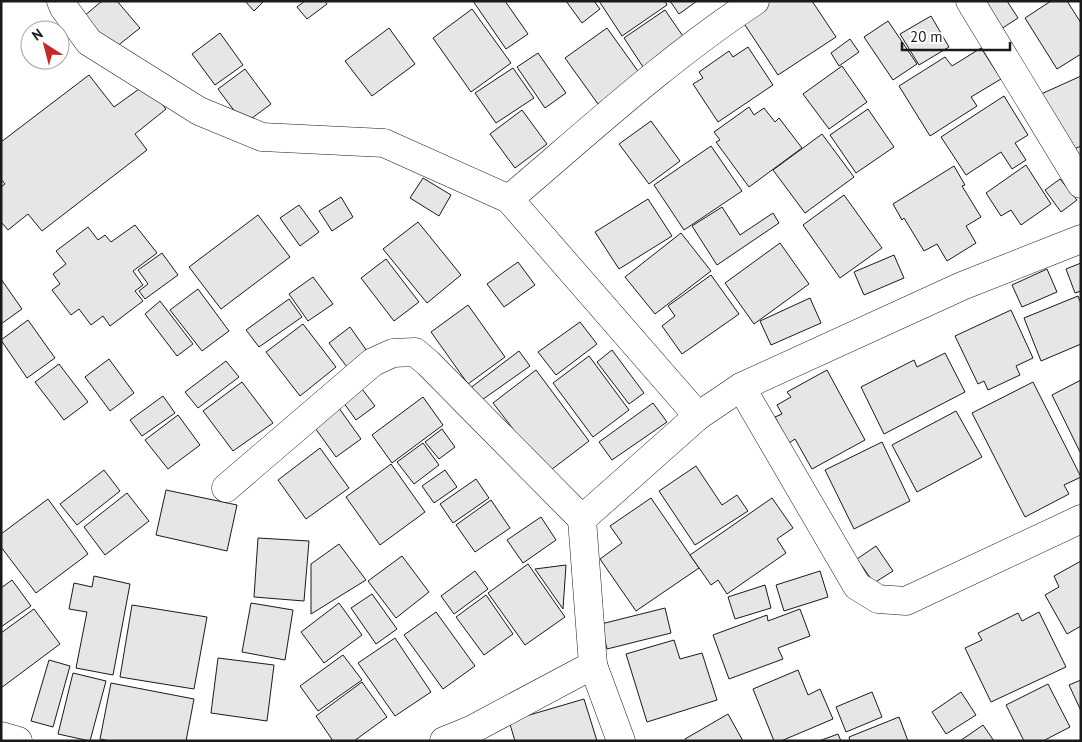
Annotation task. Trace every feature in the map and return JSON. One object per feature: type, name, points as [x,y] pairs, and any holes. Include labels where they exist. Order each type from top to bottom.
[{"type":"street","points":[[61,1],[89,42],[199,111],[262,137],[384,143],[509,199],[698,416]]},
{"type":"street","points":[[970,1],[1081,184]]},
{"type":"street","points":[[509,199],[737,6]]},
{"type":"street","points":[[582,519],[698,416],[741,387],[962,286],[1081,239]]},
{"type":"street","points":[[226,488],[373,362],[393,353],[416,352],[582,519],[593,665],[621,741]]},
{"type":"street","points":[[741,387],[857,586],[878,600],[906,601],[1081,519]]},
{"type":"street","points":[[444,741],[471,730],[593,665]]},
{"type":"street","points":[[1,736],[18,741]]},
{"type":"building","points":[[102,1],[117,1],[140,28],[111,51],[83,17]]},
{"type":"building","points":[[245,1],[264,1],[254,11]]},
{"type":"building","points":[[305,1],[325,1],[327,4],[307,19],[297,7]]},
{"type":"building","points":[[473,1],[505,1],[528,34],[506,49]]},
{"type":"building","points":[[566,1],[594,1],[600,9],[582,23]]},
{"type":"building","points":[[599,1],[665,1],[667,5],[622,36]]},
{"type":"building","points":[[670,1],[697,1],[679,14]]},
{"type":"building","points":[[769,1],[812,1],[836,37],[778,75],[741,19]]},
{"type":"building","points":[[979,1],[1007,1],[1018,18],[998,31]]},
{"type":"building","points":[[1051,1],[1067,1],[1081,23],[1081,54],[1057,69],[1025,18]]},
{"type":"building","points":[[472,9],[511,63],[471,92],[433,38]]},
{"type":"building","points":[[665,10],[689,45],[647,73],[624,38]]},
{"type":"building","points":[[931,16],[949,47],[919,65],[900,34]]},
{"type":"building","points":[[888,21],[917,64],[893,80],[864,37]]},
{"type":"building","points":[[389,28],[415,64],[372,96],[345,61]]},
{"type":"building","points":[[607,28],[640,74],[598,104],[565,58]]},
{"type":"building","points":[[220,33],[243,65],[215,85],[192,54]]},
{"type":"building","points":[[850,39],[859,52],[839,66],[831,53]]},
{"type":"building","points":[[748,47],[773,85],[718,122],[693,84],[703,78],[699,72],[729,51],[733,57]]},
{"type":"building","points":[[981,48],[1001,79],[971,97],[977,106],[930,136],[899,86],[945,57],[952,66]]},
{"type":"building","points":[[538,53],[566,93],[545,108],[517,67]]},
{"type":"building","points":[[842,66],[867,102],[829,129],[803,94]]},
{"type":"building","points":[[513,68],[534,98],[496,123],[475,93]]},
{"type":"building","points":[[245,69],[271,104],[244,124],[218,89]]},
{"type":"building","points":[[89,75],[114,107],[146,84],[166,109],[135,134],[147,150],[42,231],[28,214],[8,230],[1,222],[1,187],[5,184],[1,179],[1,142]]},
{"type":"building","points":[[1081,76],[1081,146],[1066,153],[1039,95]]},
{"type":"building","points":[[1004,96],[1028,135],[1015,143],[1026,160],[1012,169],[1001,152],[966,175],[941,137]]},
{"type":"building","points":[[749,107],[754,115],[764,108],[775,122],[779,118],[802,148],[749,187],[716,142],[720,140],[714,132]]},
{"type":"building","points":[[868,109],[894,147],[856,173],[830,135]]},
{"type":"building","points":[[522,110],[547,144],[515,168],[490,134]]},
{"type":"building","points":[[651,121],[680,161],[649,184],[619,144]]},
{"type":"building","points":[[822,134],[854,177],[805,213],[773,170]]},
{"type":"building","points":[[711,146],[742,191],[684,230],[654,185]]},
{"type":"building","points":[[1026,165],[1051,204],[1021,225],[1011,210],[1001,216],[986,193]]},
{"type":"building","points":[[954,166],[965,185],[962,186],[981,217],[966,226],[976,243],[947,261],[937,244],[924,251],[893,204]]},
{"type":"building","points":[[423,178],[451,195],[439,216],[410,198]]},
{"type":"building","points":[[1060,179],[1077,200],[1061,212],[1045,190]]},
{"type":"building","points":[[844,195],[882,248],[840,278],[803,225]]},
{"type":"building","points":[[341,197],[353,217],[332,231],[319,211]]},
{"type":"building","points":[[648,199],[672,236],[619,269],[595,232]]},
{"type":"building","points":[[299,205],[319,232],[300,246],[280,218]]},
{"type":"building","points":[[722,207],[740,235],[773,213],[779,223],[717,265],[692,226]]},
{"type":"building","points":[[258,215],[290,257],[221,309],[189,267]]},
{"type":"building","points":[[418,222],[461,275],[427,303],[383,249]]},
{"type":"building","points":[[135,225],[157,253],[133,271],[143,285],[135,291],[143,301],[110,326],[103,316],[91,325],[79,309],[71,315],[52,290],[60,284],[53,274],[66,264],[56,251],[88,227],[98,240],[105,235],[111,242]]},
{"type":"building","points":[[681,233],[711,271],[655,314],[625,277]]},
{"type":"building","points":[[780,243],[809,284],[754,324],[725,283]]},
{"type":"building","points":[[162,253],[178,275],[145,299],[139,291],[148,284],[138,270]]},
{"type":"building","points":[[894,255],[904,278],[864,295],[854,272]]},
{"type":"building","points":[[386,259],[419,302],[394,321],[361,278]]},
{"type":"building","points":[[518,262],[535,285],[504,307],[487,284]]},
{"type":"building","points":[[1081,263],[1081,291],[1075,293],[1066,269]]},
{"type":"building","points":[[1047,269],[1057,292],[1022,307],[1012,285]]},
{"type":"building","points":[[711,275],[739,314],[682,354],[662,326],[675,316],[668,306]]},
{"type":"building","points":[[313,277],[333,304],[308,321],[289,294]]},
{"type":"building","points":[[1,279],[22,309],[1,324]]},
{"type":"building","points":[[198,289],[229,331],[202,351],[170,310]]},
{"type":"building","points":[[1078,296],[1081,304],[1081,344],[1041,361],[1024,318]]},
{"type":"building","points":[[810,298],[821,323],[771,345],[760,321]]},
{"type":"building","points":[[289,299],[302,317],[259,347],[246,330]]},
{"type":"building","points":[[160,301],[193,344],[177,356],[145,314]]},
{"type":"building","points":[[468,305],[505,357],[468,384],[431,332]]},
{"type":"building","points":[[1011,310],[1033,358],[1016,366],[1020,375],[988,390],[984,381],[978,384],[955,336]]},
{"type":"building","points":[[28,320],[55,358],[27,378],[1,340]]},
{"type":"building","points":[[580,322],[597,344],[556,375],[538,352]]},
{"type":"building","points":[[303,324],[336,367],[300,396],[266,352]]},
{"type":"building","points":[[350,327],[367,351],[347,367],[329,343]]},
{"type":"building","points":[[612,350],[644,393],[629,404],[597,362]]},
{"type":"building","points":[[519,351],[530,366],[479,402],[469,389]]},
{"type":"building","points":[[945,353],[965,392],[884,434],[861,387],[914,360],[917,367]]},
{"type":"building","points":[[589,356],[629,410],[593,437],[553,383]]},
{"type":"building","points":[[109,359],[134,393],[110,411],[85,377]]},
{"type":"building","points":[[226,361],[239,377],[198,408],[185,392]]},
{"type":"building","points":[[59,364],[88,402],[64,420],[35,382]]},
{"type":"building","points":[[536,370],[589,441],[547,473],[493,403]]},
{"type":"building","points":[[827,370],[865,440],[812,469],[795,439],[789,443],[775,417],[782,414],[777,405],[791,397],[787,392]]},
{"type":"building","points":[[1081,380],[1081,452],[1080,452],[1052,395]]},
{"type":"building","points":[[242,382],[273,423],[233,451],[203,411]]},
{"type":"building","points":[[1033,382],[1081,477],[1064,485],[1069,494],[1025,517],[972,413]]},
{"type":"building","points":[[359,385],[375,406],[356,420],[341,399]]},
{"type":"building","points":[[163,396],[175,413],[142,436],[130,420]]},
{"type":"building","points":[[423,397],[443,425],[392,463],[372,435]]},
{"type":"building","points":[[653,403],[667,422],[612,460],[599,442]]},
{"type":"building","points":[[336,404],[361,439],[336,457],[310,421]]},
{"type":"building","points":[[956,411],[982,457],[917,492],[892,445]]},
{"type":"building","points":[[178,415],[200,445],[168,469],[145,440]]},
{"type":"building","points":[[442,429],[455,447],[439,459],[425,442]]},
{"type":"building","points":[[882,442],[910,501],[854,529],[825,470]]},
{"type":"building","points":[[423,443],[439,465],[414,484],[397,462]]},
{"type":"building","points":[[320,448],[349,488],[306,519],[278,480]]},
{"type":"building","points":[[391,464],[425,512],[380,545],[346,497]]},
{"type":"building","points":[[696,466],[722,505],[737,495],[748,511],[695,545],[659,491]]},
{"type":"building","points":[[104,470],[120,491],[77,525],[60,504]]},
{"type":"building","points":[[445,470],[457,487],[434,503],[422,486]]},
{"type":"building","points":[[476,479],[489,498],[453,523],[440,504]]},
{"type":"building","points":[[166,490],[237,505],[227,551],[156,535]]},
{"type":"building","points":[[127,493],[149,521],[105,555],[84,527]]},
{"type":"building","points":[[651,498],[699,568],[636,611],[600,559],[622,543],[610,526]]},
{"type":"building","points":[[772,498],[793,528],[777,539],[786,553],[727,594],[718,580],[711,585],[690,555]]},
{"type":"building","points":[[48,499],[88,554],[36,593],[1,547],[1,534]]},
{"type":"building","points":[[491,500],[510,528],[475,552],[456,525]]},
{"type":"building","points":[[541,517],[556,540],[523,563],[507,540]]},
{"type":"building","points":[[258,538],[309,541],[304,601],[254,597]]},
{"type":"building","points":[[339,544],[366,580],[311,614],[311,564]]},
{"type":"building","points":[[876,546],[893,571],[874,583],[857,559]]},
{"type":"building","points":[[402,556],[429,592],[396,618],[368,581]]},
{"type":"building","points":[[1081,561],[1081,626],[1067,634],[1045,595],[1059,587],[1054,576]]},
{"type":"building","points":[[528,564],[565,617],[525,645],[488,593]]},
{"type":"building","points":[[566,565],[563,609],[535,569]]},
{"type":"building","points":[[475,571],[488,589],[454,614],[441,596]]},
{"type":"building","points":[[820,571],[828,597],[784,611],[776,585]]},
{"type":"building","points":[[94,576],[130,584],[113,675],[76,668],[87,612],[69,609],[74,583],[92,587]]},
{"type":"building","points":[[12,580],[31,606],[1,627],[1,588]]},
{"type":"building","points":[[765,585],[771,608],[735,619],[728,597]]},
{"type":"building","points":[[372,594],[397,629],[376,644],[351,608]]},
{"type":"building","points":[[486,595],[513,634],[484,655],[456,617]]},
{"type":"building","points":[[251,603],[293,610],[285,660],[242,652]]},
{"type":"building","points":[[339,603],[362,635],[324,663],[301,632]]},
{"type":"building","points":[[132,605],[207,617],[194,689],[120,677]]},
{"type":"building","points":[[665,608],[671,633],[607,649],[601,624]]},
{"type":"building","points":[[34,609],[60,644],[1,688],[1,633]]},
{"type":"building","points":[[800,609],[810,636],[778,648],[783,659],[729,679],[713,635],[767,615],[768,621]]},
{"type":"building","points":[[436,612],[475,666],[443,689],[404,635]]},
{"type":"building","points":[[1039,612],[1066,667],[991,702],[965,648],[982,640],[978,633],[1018,613],[1022,621]]},
{"type":"building","points":[[395,638],[431,692],[395,716],[358,663]]},
{"type":"building","points":[[674,640],[680,659],[702,653],[717,700],[647,722],[626,654]]},
{"type":"building","points":[[343,655],[362,680],[318,711],[300,686]]},
{"type":"building","points":[[218,658],[274,665],[267,721],[211,713]]},
{"type":"building","points":[[49,660],[70,666],[53,727],[31,721]]},
{"type":"building","points":[[798,670],[808,695],[820,689],[833,719],[781,741],[774,741],[753,689]]},
{"type":"building","points":[[73,673],[106,681],[90,741],[58,734]]},
{"type":"building","points":[[1081,680],[1081,711],[1069,685]]},
{"type":"building","points":[[362,682],[387,717],[354,741],[333,741],[316,716]]},
{"type":"building","points":[[111,683],[194,699],[186,741],[110,741],[100,739]]},
{"type":"building","points":[[1048,684],[1070,727],[1043,741],[1024,741],[1006,705]]},
{"type":"building","points":[[872,692],[882,717],[846,732],[836,707]]},
{"type":"building","points":[[961,692],[976,715],[946,734],[932,712]]},
{"type":"building","points":[[584,699],[597,741],[515,741],[509,721]]},
{"type":"building","points":[[728,714],[743,741],[686,741],[685,739]]},
{"type":"building","points":[[899,717],[908,741],[850,741],[849,737]]},
{"type":"building","points":[[983,725],[994,741],[960,741]]},
{"type":"building","points":[[838,734],[841,741],[819,741]]}]
